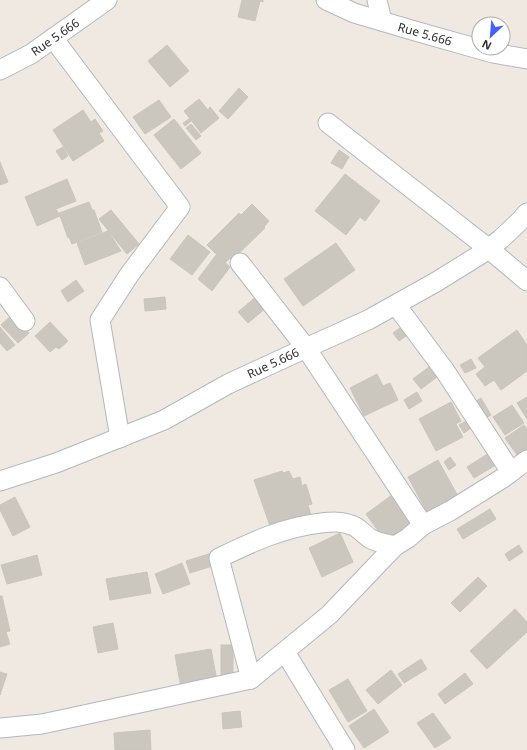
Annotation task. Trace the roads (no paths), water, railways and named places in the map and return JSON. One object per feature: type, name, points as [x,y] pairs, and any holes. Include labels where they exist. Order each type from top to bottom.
[{"type":"street","name":"Rue 5.666","points":[[0,70],[31,54],[107,0]]},
{"type":"street","name":"Rue 5.666","points":[[326,0],[354,12],[382,21],[493,53],[527,59]]},
{"type":"street","points":[[377,0],[382,21]]},
{"type":"street","points":[[53,38],[180,207],[129,275],[100,320],[120,438]]},
{"type":"street","points":[[328,123],[527,281]]},
{"type":"street","name":"Rue 5.666","points":[[0,481],[56,463],[164,420],[228,384],[368,320],[396,305],[488,249],[502,239],[527,213]]},
{"type":"street","points":[[240,262],[306,348],[423,525]]},
{"type":"street","points":[[0,287],[25,321]]},
{"type":"street","points":[[396,305],[445,371],[511,472]]},
{"type":"street","points":[[0,728],[42,724],[251,680],[329,615],[394,546],[408,538],[423,525],[450,511],[527,460]]},
{"type":"street","points":[[251,680],[219,558],[252,541],[275,533],[292,528],[335,522],[352,525],[372,540],[394,546]]},
{"type":"street","points":[[285,652],[345,750]]}]
